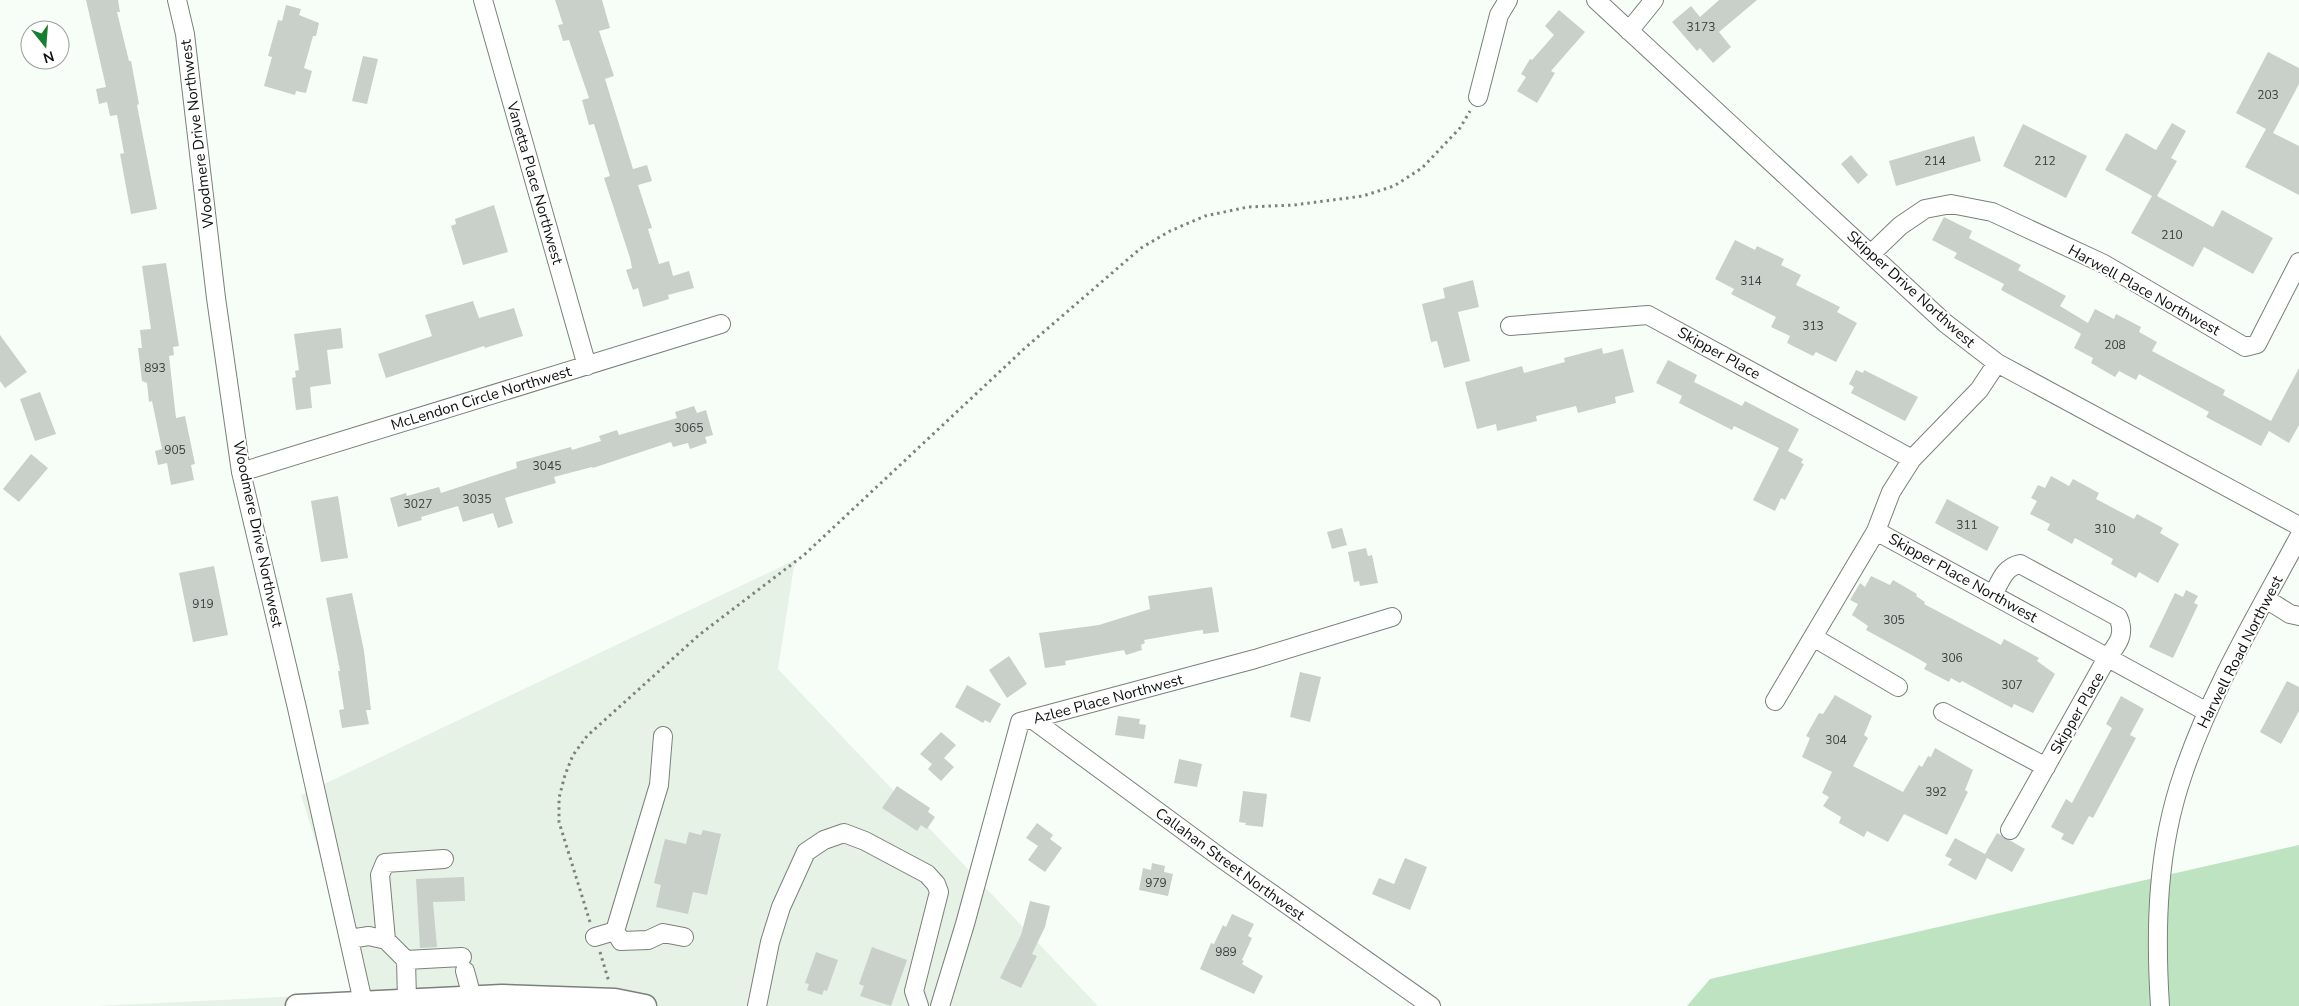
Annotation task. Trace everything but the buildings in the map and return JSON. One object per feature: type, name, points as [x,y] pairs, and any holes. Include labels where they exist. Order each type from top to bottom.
[{"type":"main road","points":[[297,1006],[502,996],[615,1000],[645,1006]]},
{"type":"street","name":"Woodmere Drive Northwest","points":[[177,0],[185,34],[216,298],[241,472],[298,708],[363,1002]]},
{"type":"street","name":"Vanetta Place Northwest","points":[[484,0],[587,366]]},
{"type":"street","points":[[1478,97],[1499,15],[1508,0]]},
{"type":"street","name":"Skipper Drive Northwest","points":[[1596,0],[1944,323],[1997,363],[2299,526]]},
{"type":"street","points":[[1629,30],[1654,0]]},
{"type":"street","name":"Harwell Place Northwest","points":[[1871,254],[1900,226],[1925,209],[1950,204],[1992,212],[2104,264],[2245,347],[2257,344],[2299,262]]},
{"type":"street","name":"Skipper Place","points":[[1510,326],[1648,315],[1912,459]]},
{"type":"street","name":"McLendon Circle Northwest","points":[[241,472],[721,324]]},
{"type":"street","name":"Skipper Place Northwest","points":[[1997,363],[1979,390],[1912,459],[1891,492],[1876,531],[2206,712]]},
{"type":"street","points":[[1775,701],[1876,531]]},
{"type":"street","name":"Harwell Road Northwest","points":[[2160,1006],[2156,951],[2159,892],[2168,833],[2182,776],[2206,712],[2299,537]]},
{"type":"street","name":"Skipper Place","points":[[1993,595],[2006,571],[2020,564],[2118,617],[2123,633],[2120,642],[2108,658],[2010,830]]},
{"type":"street","points":[[2266,599],[2290,614],[2299,616]]},
{"type":"street","name":"Azlee Place Northwest","points":[[940,1006],[965,924],[1020,722],[1255,659],[1392,617]]},
{"type":"street","points":[[1814,637],[1898,687]]},
{"type":"street","name":"Skipper Place","points":[[1943,712],[2046,767]]},
{"type":"street","name":"Callahan Street Northwest","points":[[1032,719],[1221,858],[1430,1006]]},
{"type":"street","points":[[614,931],[659,786],[663,736]]},
{"type":"street","points":[[757,1006],[770,942],[781,907],[806,852],[824,840],[844,833],[865,841],[927,874],[936,884],[939,892],[914,991],[919,1006]]},
{"type":"street","points":[[386,940],[380,875],[384,863],[444,859]]},
{"type":"street","points":[[595,937],[614,931]]},
{"type":"street","points":[[614,931],[621,941],[648,940],[663,932],[684,937]]},
{"type":"street","points":[[349,939],[369,936],[386,940],[406,960],[463,964],[472,997]]},
{"type":"street","points":[[406,960],[407,1000]]},
{"type":"path","points":[[615,1000],[559,822],[560,798],[565,775],[573,755],[587,736],[700,635],[804,555],[1025,348],[1141,248],[1170,231],[1206,216],[1248,207],[1294,205],[1363,196],[1394,186],[1422,168],[1460,128],[1478,97]]},
{"type":"shaded area","points":[[795,560],[778,669],[1098,1006],[96,1006],[363,993],[301,795]]},
{"type":"green space","points":[[2299,845],[2299,1006],[1687,1006],[1710,979]]}]
